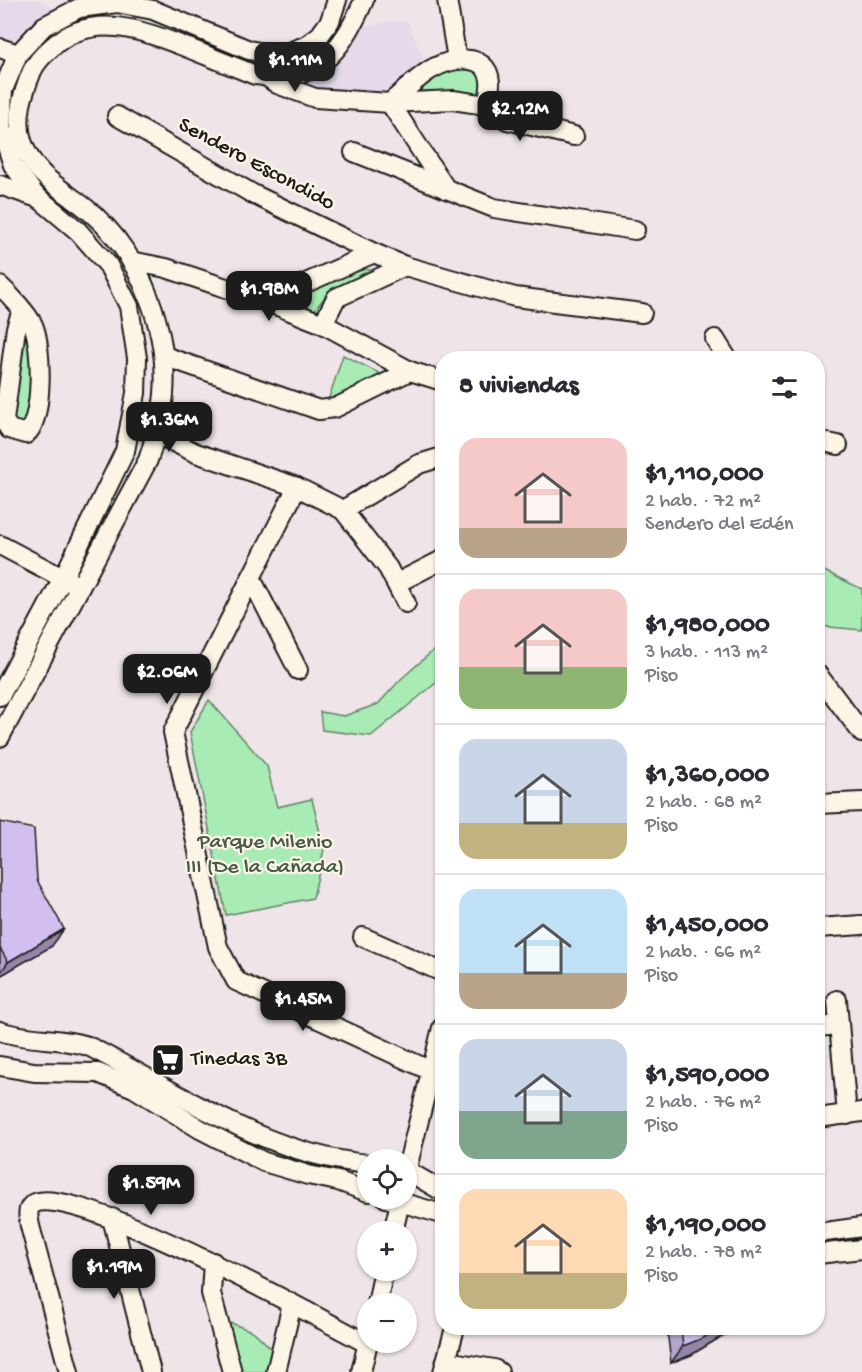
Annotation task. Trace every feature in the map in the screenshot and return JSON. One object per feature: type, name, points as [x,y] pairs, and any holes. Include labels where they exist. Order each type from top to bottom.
[{"type":"street","points":[[145,0],[173,18]]},
{"type":"street","points":[[0,737],[148,460],[157,434],[164,395],[164,356],[150,297],[127,253],[94,215],[48,181],[38,170],[22,141],[20,111],[22,94],[34,66],[51,47],[71,34],[100,26],[116,26],[146,32],[255,75],[267,77],[293,75],[314,68],[336,51],[353,27],[364,0]]},
{"type":"street","points":[[447,0],[457,60]]},
{"type":"street","points":[[0,696],[63,578],[126,448],[136,393],[137,358],[129,306],[108,266],[78,231],[39,198],[13,165],[1,128],[2,91],[18,54],[44,26],[79,8],[117,3],[153,10],[249,50],[269,54],[288,53],[307,45],[320,35],[338,7]]},
{"type":"street","points":[[0,48],[18,54]]},
{"type":"street","points":[[390,103],[429,70],[457,60],[474,62],[487,68],[491,83],[486,105]]},
{"type":"street","points":[[314,68],[308,80],[309,92],[315,98]]},
{"type":"street","points":[[267,77],[277,84],[315,98],[390,103],[453,100],[486,105],[507,120],[574,136]]},
{"type":"street","points":[[390,103],[446,189]]},
{"type":"street","name":"Sendero Escondido","points":[[117,116],[253,194],[405,266],[515,297],[642,313]]},
{"type":"street","points":[[354,152],[494,208],[635,230]]},
{"type":"street","points":[[0,185],[39,198]]},
{"type":"street","points":[[265,302],[374,253]]},
{"type":"street","points":[[131,261],[166,268],[323,324],[410,370],[435,379]]},
{"type":"street","points":[[323,324],[336,298],[405,266]]},
{"type":"street","points":[[0,286],[11,295],[34,327],[39,357],[37,409],[34,425],[26,434],[9,429],[4,420],[16,328],[21,310]]},
{"type":"street","points":[[715,339],[723,351]]},
{"type":"street","points":[[164,356],[319,410],[335,408],[410,370]]},
{"type":"street","points":[[133,405],[145,418],[151,416],[162,404]]},
{"type":"street","points":[[130,425],[157,434],[196,453],[297,487],[343,510],[397,583],[406,603]]},
{"type":"street","points":[[126,448],[138,438],[145,440],[148,460]]},
{"type":"street","points":[[825,442],[838,445]]},
{"type":"street","points":[[343,510],[419,464],[435,459]]},
{"type":"street","points":[[297,487],[173,732],[218,946],[236,981],[431,1071]]},
{"type":"street","points":[[0,545],[81,587]]},
{"type":"street","points":[[397,583],[435,564]]},
{"type":"street","points":[[251,578],[298,670]]},
{"type":"street","points":[[825,697],[862,733]]},
{"type":"street","points":[[825,804],[862,802]]},
{"type":"street","points":[[825,928],[862,925]]},
{"type":"street","points":[[363,937],[435,969]]},
{"type":"street","points":[[825,1117],[855,1113],[839,1025],[837,1000]]},
{"type":"street","points":[[825,1026],[839,1025]]},
{"type":"street","points":[[0,1032],[88,1046],[204,1110],[268,1141],[331,1158],[357,1162]]},
{"type":"street","points":[[412,1149],[435,1055]]},
{"type":"street","points":[[0,1066],[34,1072],[98,1073],[134,1088],[201,1129],[264,1162],[357,1188]]},
{"type":"street","points":[[417,1176],[435,1187]]},
{"type":"street","points":[[69,1372],[30,1226],[29,1210],[38,1202],[58,1202],[112,1218],[213,1262],[357,1337]]},
{"type":"street","points":[[417,1206],[435,1212]]},
{"type":"street","points":[[112,1218],[151,1372]]},
{"type":"street","points":[[825,1232],[862,1227]]},
{"type":"street","points":[[825,1253],[862,1249]]},
{"type":"street","points":[[213,1262],[211,1293],[232,1372]]},
{"type":"street","points":[[276,1372],[292,1304]]},
{"type":"street","points":[[453,1335],[445,1366],[494,1369],[499,1372]]},
{"type":"street","points":[[361,1372],[366,1353]]},
{"type":"shaded area","points":[[0,0],[39,0],[66,15],[18,54],[0,48]]},
{"type":"shaded area","points":[[407,20],[429,70],[390,103],[309,92],[307,80],[353,27]]},
{"type":"green space","points":[[480,64],[486,105],[390,103],[429,70]]},
{"type":"green space","points":[[365,269],[370,270],[370,276],[327,294],[313,312],[292,304],[289,300],[290,295]]},
{"type":"green space","points":[[25,324],[34,357],[32,408],[25,429],[12,419]]},
{"type":"green space","points":[[343,355],[385,376],[326,407]]},
{"type":"green space","points":[[825,571],[862,589],[862,630],[825,627]]},
{"type":"green space","points":[[435,649],[435,684],[371,736],[322,730],[320,712],[344,716],[378,704],[401,679]]},
{"type":"green space","name":"Parque Milenio III (De la Cañada)","points":[[209,700],[267,766],[277,807],[312,799],[324,849],[313,898],[226,915],[190,732]]},
{"type":"green space","points":[[218,1318],[254,1332],[279,1356],[276,1372],[232,1372]]},
{"type":"building","points":[[0,822],[34,829],[37,880],[64,929],[8,962],[0,948]]},
{"type":"building","points":[[682,1335],[708,1335],[703,1338],[683,1346]]},
{"type":"place","name":"Tinedas 3B","points":[[168,1060]]}]
